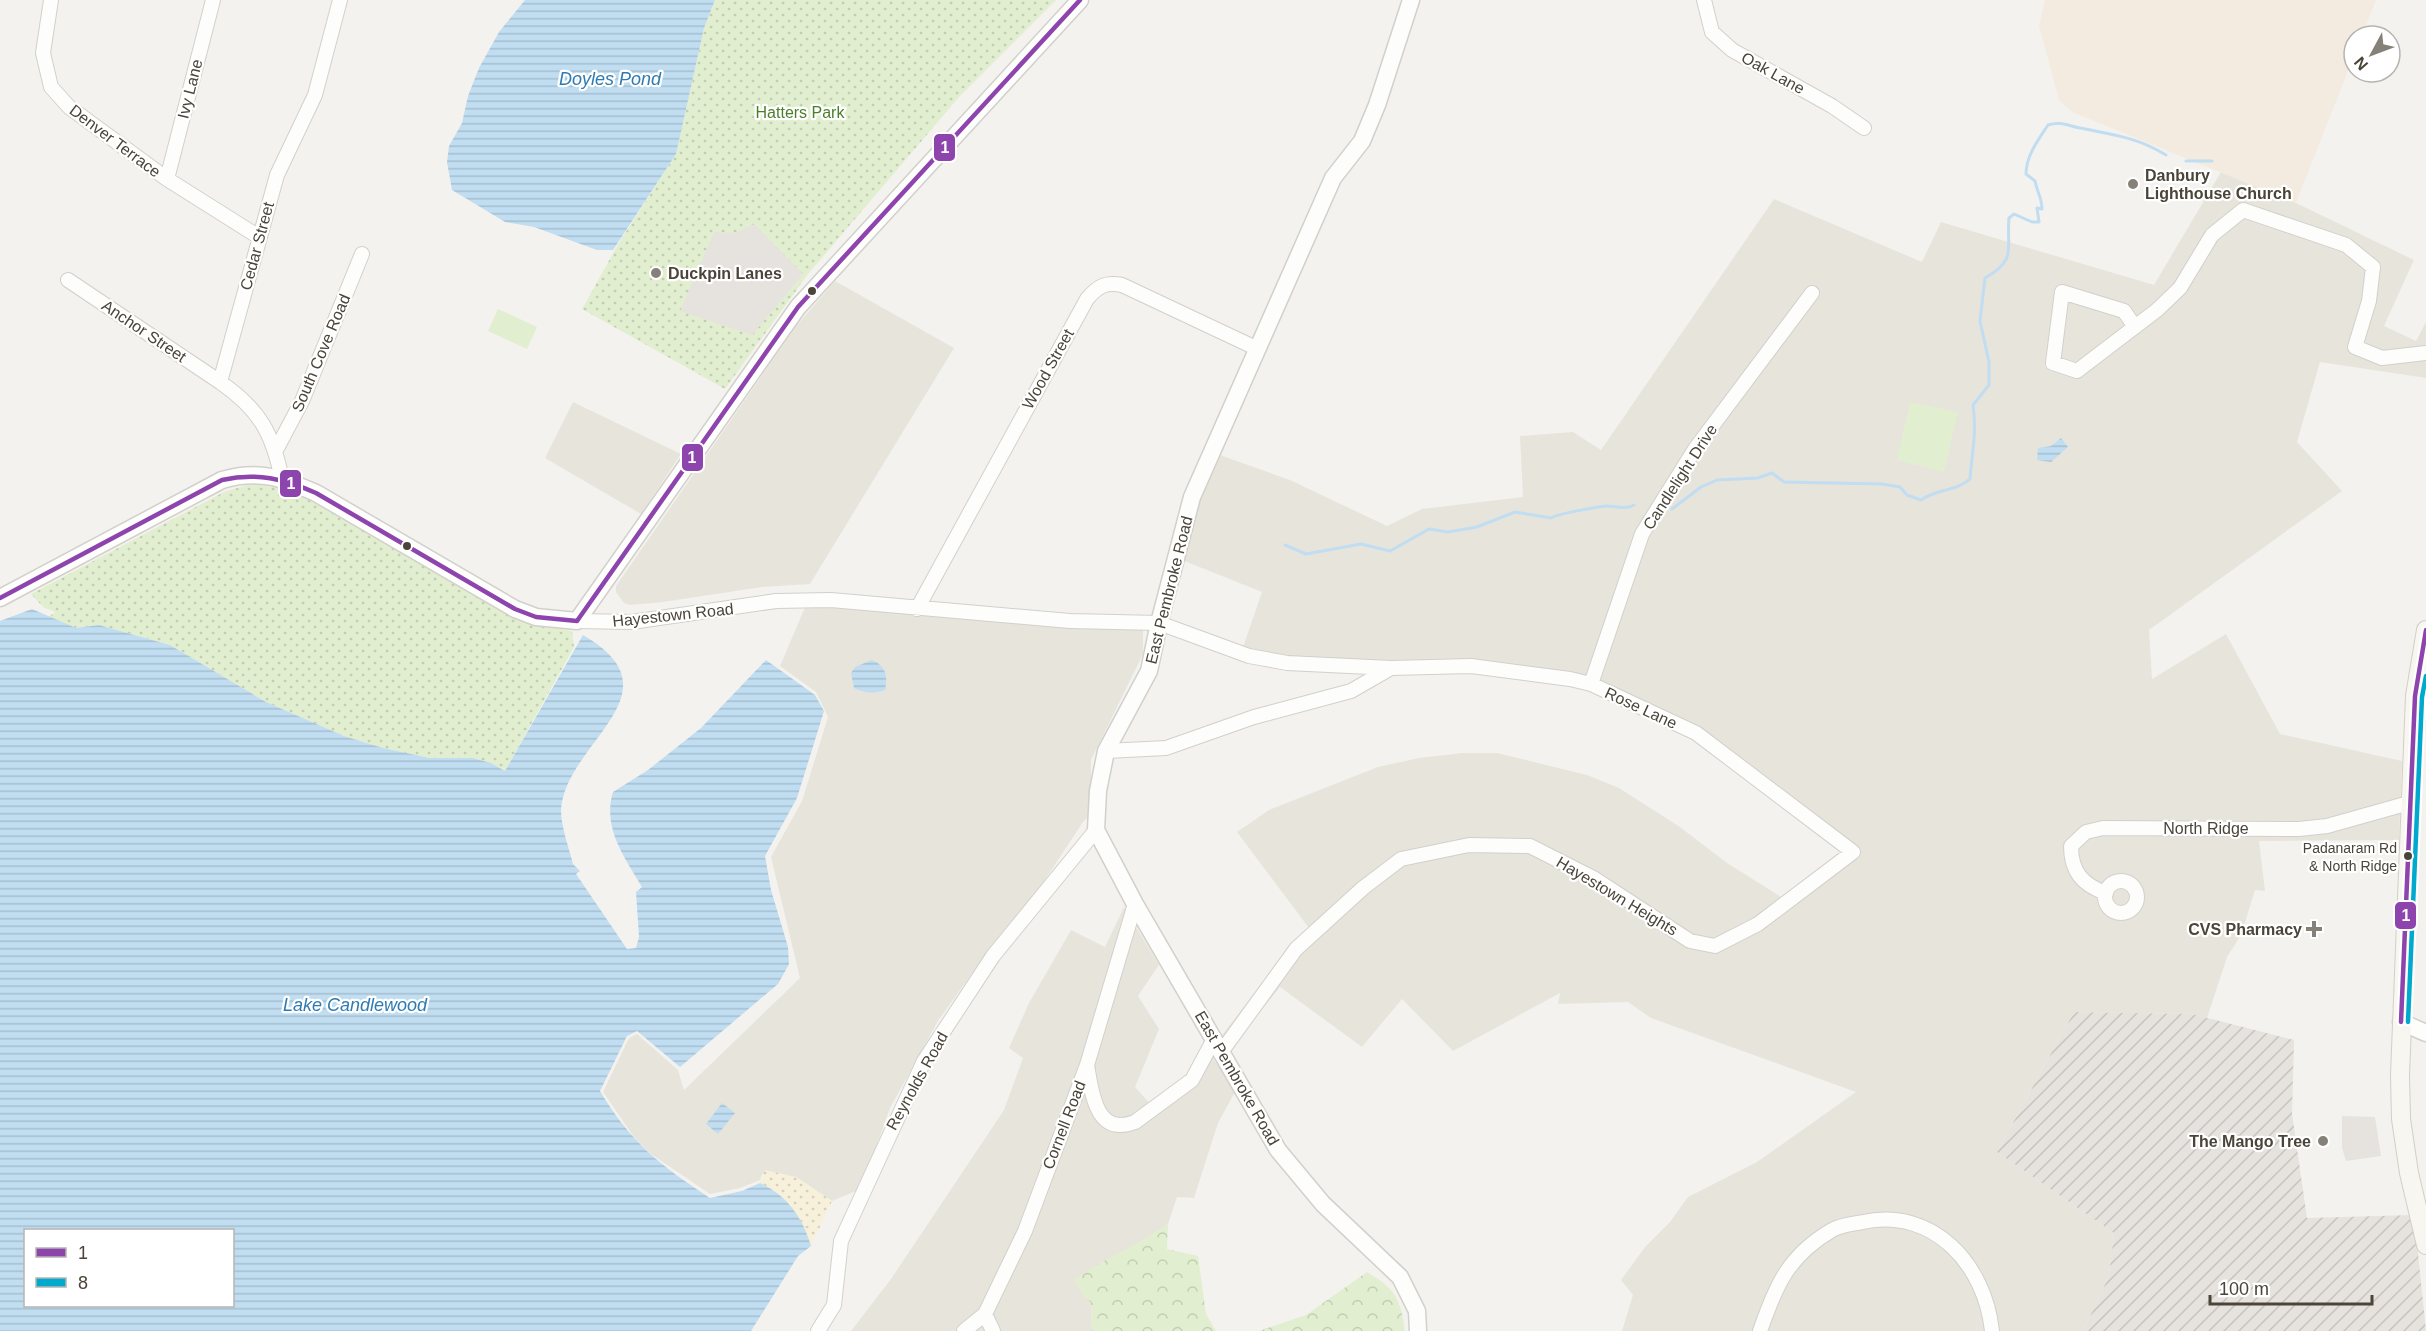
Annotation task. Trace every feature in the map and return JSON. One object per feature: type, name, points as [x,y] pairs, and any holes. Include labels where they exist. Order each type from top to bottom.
[{"type":"main road","points":[[2426,630],[2415,696],[2401,1022],[2401,1119],[2409,1173],[2426,1245]]},
{"type":"street","name":"Denver Terrace","points":[[51,0],[43,53],[51,87],[69,107],[167,179],[259,237]]},
{"type":"street","name":"Ivy Lane","points":[[167,179],[213,0]]},
{"type":"street","name":"Cedar Street","points":[[220,382],[277,175],[315,94],[340,0]]},
{"type":"street","points":[[577,621],[798,307],[1080,0]]},
{"type":"street","name":"East Pembroke Road","points":[[1411,0],[1377,105],[1362,141],[1333,178],[1192,497],[1159,623],[1149,671],[1106,751],[1098,791],[1096,830],[1135,904],[1278,1150],[1323,1204],[1400,1277],[1417,1311],[1418,1331]]},
{"type":"street","name":"Oak Lane","points":[[1704,0],[1712,32],[1732,50],[1832,106],[1864,128]]},
{"type":"street","points":[[2135,327],[2124,311],[2062,292],[2054,363],[2077,371],[2135,327],[2180,288],[2212,235],[2243,210],[2346,245],[2373,267],[2369,301],[2355,347],[2382,358],[2426,353]]},
{"type":"street","name":"South Cove Road","points":[[276,450],[302,402],[362,254]]},
{"type":"street","name":"Anchor Street","points":[[68,280],[220,382]]},
{"type":"street","name":"Wood Street","points":[[917,609],[1087,299],[1097,287],[1109,282],[1122,285],[1258,349]]},
{"type":"street","name":"Candlelight Drive","points":[[1591,684],[1642,534],[1695,449],[1812,293]]},
{"type":"street","points":[[220,382],[241,396],[264,422],[276,450],[282,480]]},
{"type":"street","name":"Hayestown Road","points":[[0,598],[222,480],[253,473],[282,480],[316,493],[516,609],[536,617],[577,621],[632,622],[776,601],[831,600],[1070,621],[1159,623]]},
{"type":"street","name":"Rose Lane","points":[[1159,623],[1249,656],[1287,663],[1391,668],[1471,666],[1591,684],[1696,733],[1853,852]]},
{"type":"street","name":"Rose Lane","points":[[1106,751],[1166,748],[1254,717],[1351,691],[1391,668]]},
{"type":"street","name":"North Ridge","points":[[2106,893],[2091,888],[2078,875],[2071,863],[2071,846],[2086,832],[2103,828],[2309,828],[2327,826],[2409,803]]},
{"type":"street","name":"Reynolds Road","points":[[818,1331],[834,1305],[841,1241],[924,1061],[993,956],[1096,830]]},
{"type":"street","name":"Hayestown Heights","points":[[1087,1065],[1096,1109],[1112,1123],[1125,1126],[1135,1122],[1192,1080],[1296,949],[1363,888],[1401,859],[1469,845],[1530,846],[1595,879],[1690,941],[1715,946],[1758,924],[1853,852]]},
{"type":"street","name":"Cornell Road","points":[[964,1331],[985,1314],[1025,1231],[1087,1065],[1135,904]]},
{"type":"street","points":[[2401,1022],[2423,1031]]},
{"type":"street","points":[[1760,1331],[1776,1285],[1802,1253],[1834,1228],[1879,1219],[1923,1227],[1956,1248],[1976,1276],[1989,1306],[1992,1331]]},
{"type":"street","points":[[985,1314],[993,1331]]},
{"type":"shaded area","points":[[2045,0],[2376,0],[2367,24],[2342,24],[2343,84],[2296,203],[2072,112],[2059,100],[2039,26]]},
{"type":"shaded area","points":[[2221,172],[2296,203],[2414,260],[2384,326],[2416,341],[2426,322],[2426,378],[2320,362],[2297,442],[2342,491],[2149,630],[2152,679],[2226,634],[2280,734],[2402,761],[2399,840],[2259,841],[2265,891],[2255,890],[2241,935],[2227,957],[2207,1018],[2192,1014],[2074,1012],[1997,1152],[2114,1233],[2109,1276],[2083,1331],[1622,1331],[1633,1295],[1621,1280],[1645,1247],[1670,1222],[1688,1197],[1757,1162],[1856,1092],[1651,1018],[1628,1002],[1558,1004],[1560,993],[1453,1051],[1402,999],[1362,1047],[1280,987],[1230,1049],[1220,1038],[1290,946],[1309,928],[1237,832],[1269,810],[1378,767],[1419,758],[1463,753],[1497,753],[1587,775],[1619,788],[1680,827],[1727,863],[1791,903],[1858,852],[1699,730],[1589,678],[1389,663],[1288,659],[1242,650],[1262,592],[1182,560],[1198,501],[1217,454],[1290,480],[1387,526],[1422,509],[1523,497],[1520,436],[1573,432],[1601,450],[1774,199],[1922,262],[1941,222],[2154,285]]},
{"type":"shaded area","points":[[754,224],[803,274],[752,335],[680,311],[714,232],[735,233]]},
{"type":"shaded area","points":[[835,281],[954,348],[810,584],[762,587],[663,602],[630,605],[624,603],[616,592],[616,586],[797,325]]},
{"type":"shaded area","points":[[573,402],[681,454],[641,514],[545,458]]},
{"type":"shaded area","points":[[831,604],[1131,627],[1143,630],[1143,654],[1091,760],[1091,820],[1087,818],[1083,822],[1033,898],[982,959],[938,1021],[890,1108],[874,1153],[856,1191],[832,1201],[796,1177],[762,1174],[760,1180],[740,1188],[710,1194],[651,1154],[634,1137],[603,1092],[629,1038],[637,1034],[678,1070],[684,1090],[800,978],[771,857],[802,801],[828,717],[816,692],[780,666],[806,605]]},
{"type":"shaded area","points":[[1124,907],[1159,965],[1138,996],[1159,1029],[1135,1087],[1151,1105],[1190,1077],[1205,1048],[1236,1090],[1218,1123],[1194,1198],[1177,1197],[1168,1224],[1141,1243],[1091,1302],[1092,1331],[851,1331],[891,1279],[1004,1110],[1023,1058],[1009,1048],[1029,1003],[1071,930],[1105,947]]},
{"type":"shaded area","points":[[2074,1012],[2192,1014],[2294,1040],[2292,1114],[2307,1218],[2414,1215],[2426,1331],[2083,1331],[2109,1276],[2114,1233],[1997,1152]]},
{"type":"shaded area","points":[[2342,1116],[2375,1117],[2381,1156],[2346,1161],[2342,1148]]},
{"type":"green space","name":"Hatters Park","points":[[715,0],[1056,0],[960,96],[808,274],[725,389],[582,309],[620,241],[676,154],[704,28]]},
{"type":"green space","points":[[498,309],[537,327],[527,349],[488,331]]},
{"type":"green space","points":[[1910,402],[1958,412],[1944,472],[1897,460]]},
{"type":"green space","points":[[251,484],[289,489],[538,624],[572,631],[574,647],[505,771],[491,763],[473,758],[430,758],[383,748],[344,736],[266,702],[170,645],[99,625],[76,628],[49,617],[55,612],[43,607],[31,594],[224,492]]},
{"type":"green space","points":[[1168,1224],[1167,1249],[1198,1256],[1206,1314],[1216,1331],[1092,1331],[1091,1302],[1084,1297],[1074,1280]]},
{"type":"green space","points":[[1367,1272],[1384,1283],[1395,1295],[1405,1331],[1259,1331],[1306,1315]]},
{"type":"sand","points":[[765,1170],[796,1177],[832,1201],[811,1246],[808,1236],[792,1209],[777,1194],[760,1183]]},
{"type":"water","name":"Doyles Pond","points":[[525,0],[715,0],[704,28],[676,154],[613,250],[597,250],[534,227],[505,222],[452,190],[447,162],[449,146],[462,123],[468,96],[479,68],[499,32]]},
{"type":"water","points":[[2061,438],[2068,447],[2051,462],[2037,460],[2038,448],[2051,446]]},
{"type":"water","name":"Lake Candlewood","points":[[32,609],[76,628],[99,625],[170,645],[266,702],[344,736],[383,748],[430,758],[473,758],[491,763],[505,771],[583,635],[611,656],[622,677],[621,698],[611,719],[580,762],[567,785],[561,817],[573,864],[580,871],[576,874],[627,949],[636,948],[639,937],[636,892],[642,887],[622,854],[613,830],[610,805],[613,792],[648,770],[701,728],[766,660],[815,695],[824,711],[797,798],[765,856],[771,890],[788,947],[789,964],[778,984],[680,1067],[637,1031],[627,1036],[600,1091],[623,1125],[648,1152],[710,1198],[742,1191],[760,1183],[778,1194],[793,1208],[811,1246],[798,1256],[751,1331],[0,1331],[0,621]]},
{"type":"water","points":[[872,660],[885,672],[885,690],[870,692],[854,688],[851,673],[855,667]]},
{"type":"water","points":[[722,1103],[735,1113],[718,1134],[706,1124]]},
{"type":"waterway","points":[[1672,509],[1701,487],[1717,480],[1758,478],[1772,473],[1784,482],[1882,484],[1900,487],[1907,495],[1921,500],[1965,483],[1970,479],[1974,434],[1973,405],[1989,385],[1989,362],[1980,321],[1985,278],[2006,259],[2009,246],[2009,218],[2014,214],[2032,222],[2039,222],[2037,208],[2042,209],[2040,198],[2035,181],[2026,174],[2030,155],[2037,142],[2048,125],[2061,124],[2124,137],[2145,144],[2166,155]]},
{"type":"waterway","points":[[2186,161],[2212,161]]},
{"type":"waterway","points":[[1285,545],[1306,554],[1361,544],[1390,551],[1429,529],[1448,532],[1477,527],[1515,512],[1551,518],[1606,506],[1624,508],[1634,505]]},
{"type":"transit line","name":"1","points":[[577,621],[798,307],[1080,0]]},
{"type":"transit line","name":"1","points":[[0,598],[222,480],[259,477],[293,484],[316,493],[515,609],[536,617],[577,621]]},
{"type":"transit line","name":"1","points":[[2401,1022],[2415,696],[2426,630]]},
{"type":"transit line","name":"8","points":[[2408,1022],[2422,697],[2426,676]]},
{"type":"place","name":"Danbury Lighthouse Church","points":[[2133,184]]},
{"type":"place","name":"Duckpin Lanes","points":[[656,273]]},
{"type":"place","name":"Padanaram Rd & North Ridge","points":[[2408,856]]},
{"type":"place","name":"CVS Pharmacy","points":[[2314,929]]},
{"type":"place","name":"The Mango Tree","points":[[2323,1141]]}]
